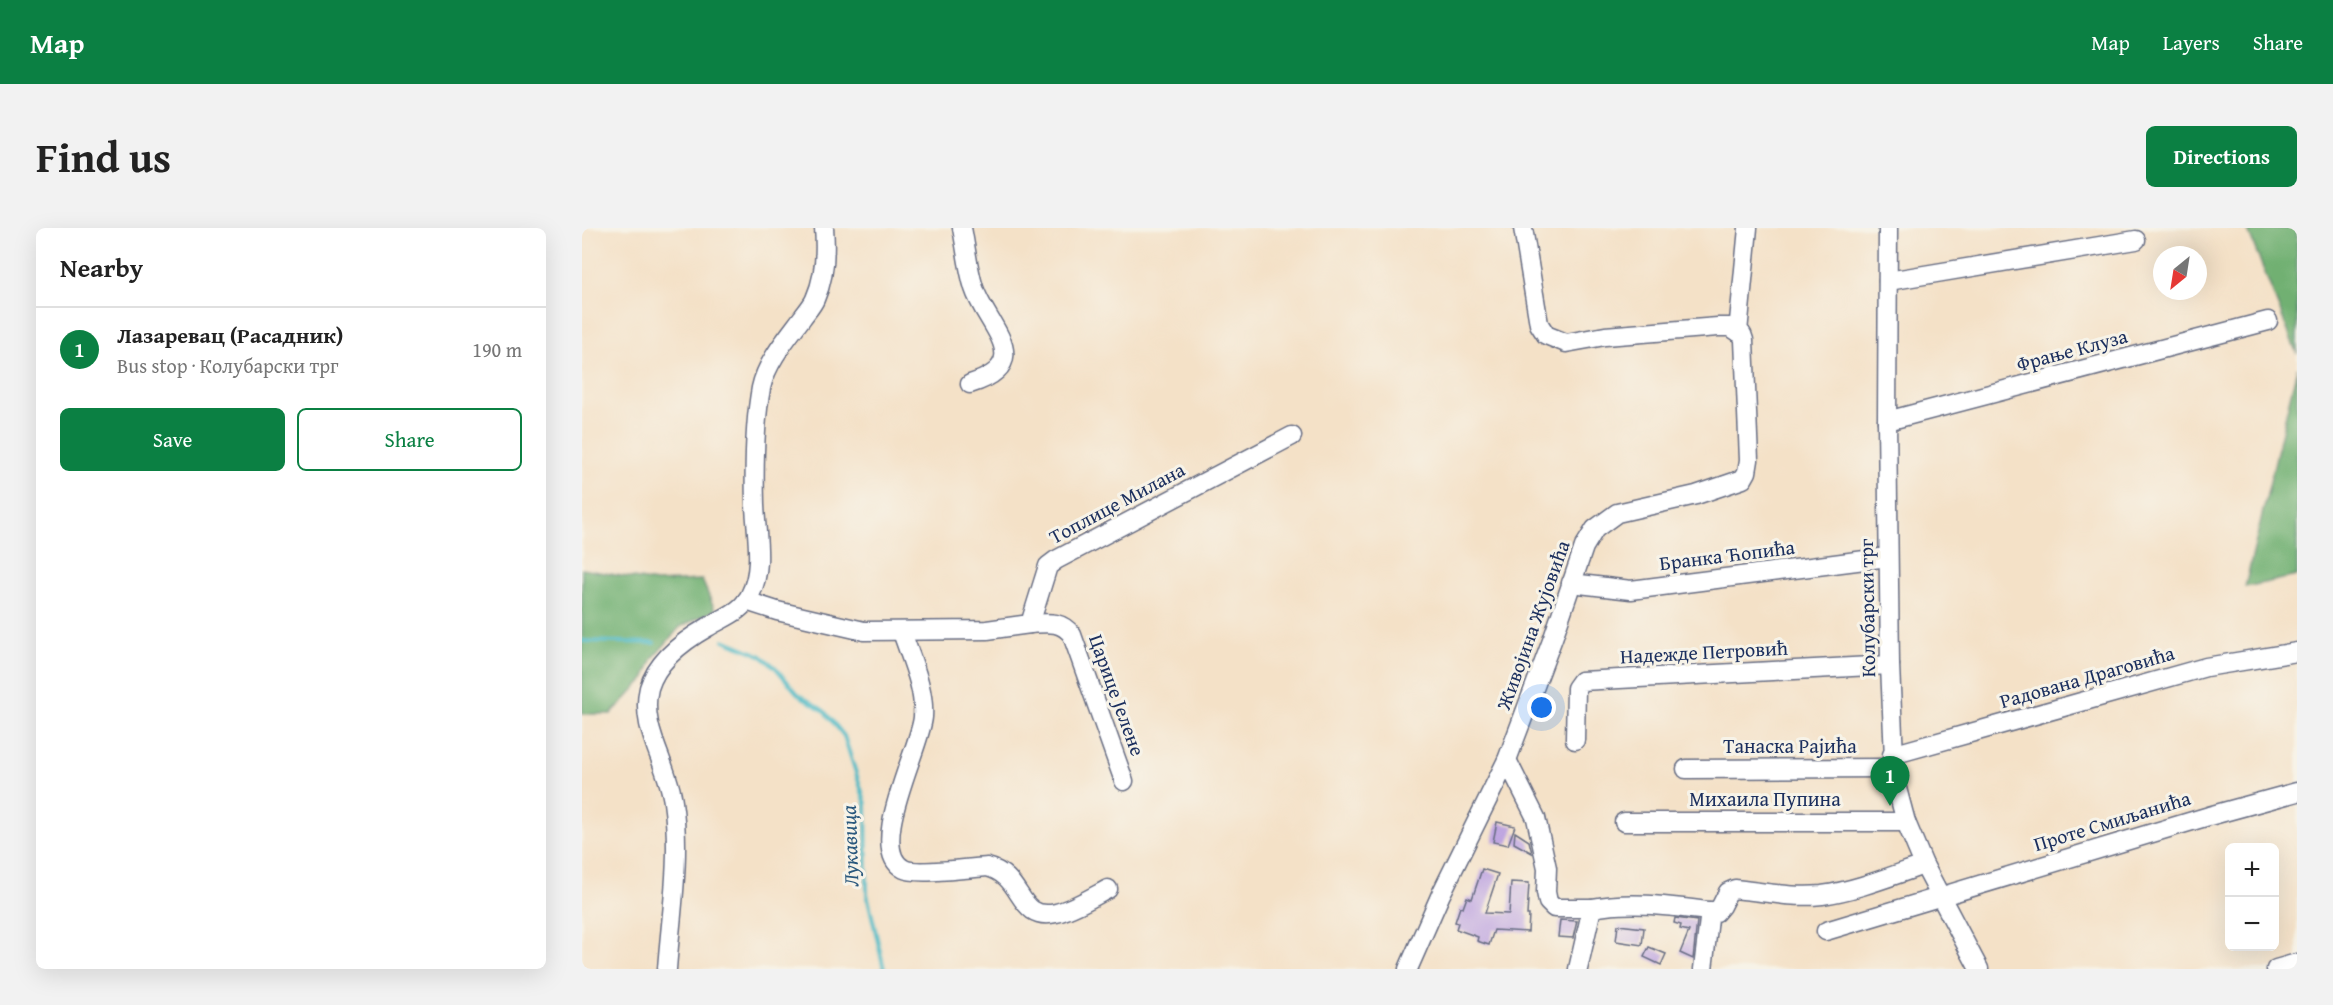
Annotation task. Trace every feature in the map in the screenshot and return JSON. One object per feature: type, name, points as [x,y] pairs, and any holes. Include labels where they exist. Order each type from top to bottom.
[{"type":"street","points":[[667,969],[676,860],[673,800],[650,731],[647,704],[650,686],[659,668],[674,651],[706,628],[740,609],[758,576],[755,503],[756,420],[762,385],[776,355],[815,301],[821,281],[826,247],[824,228]]},
{"type":"street","points":[[962,228],[974,289],[1005,348],[1002,364],[987,379],[970,384]]},
{"type":"street","points":[[1523,228],[1539,324],[1546,335],[1566,344],[1605,336],[1718,327],[1730,327],[1738,332],[1748,228]]},
{"type":"street","name":"Колубарски трг","points":[[1888,228],[1888,557],[1893,762],[1897,792],[1906,822],[1924,865],[1979,969]]},
{"type":"street","points":[[1888,282],[2136,240]]},
{"type":"street","name":"Фрање Клуза","points":[[1887,420],[2268,321]]},
{"type":"street","name":"Живојина Жујовића","points":[[1408,969],[1441,894],[1507,760],[1584,547],[1595,529],[1617,513],[1696,495],[1743,479],[1747,472],[1749,460],[1744,340],[1742,334],[1738,332]]},
{"type":"street","name":"Топлице Милана","points":[[1030,624],[1048,566],[1056,560],[1292,436]]},
{"type":"street","name":"Бранка Ћопића","points":[[1571,584],[1631,590],[1888,557]]},
{"type":"street","points":[[746,601],[777,611],[864,631],[987,630],[1030,624]]},
{"type":"street","name":"Царице Јелене","points":[[1030,624],[1059,623],[1066,627],[1072,635],[1124,781]]},
{"type":"street","points":[[902,632],[919,682],[923,708],[922,726],[898,794],[891,849],[896,862],[908,870],[994,869],[1010,879],[1028,907],[1040,914],[1064,911],[1108,889]]},
{"type":"street","name":"Радована Драговића","points":[[1893,762],[2206,667],[2297,652]]},
{"type":"street","name":"Надежде Петровић","points":[[1575,740],[1576,688],[1581,681],[1890,664]]},
{"type":"street","points":[[1507,760],[1536,818],[1547,868],[1546,892],[1548,902],[1554,908],[1639,904],[1716,912],[1728,892],[1735,889],[1821,895],[1845,891],[1924,865]]},
{"type":"street","name":"Танаска Рајића","points":[[1686,769],[1893,762]]},
{"type":"street","name":"Проте Смиљанића","points":[[1826,931],[2209,816],[2297,792]]},
{"type":"street","name":"Михаила Пупина","points":[[1624,822],[1906,822]]},
{"type":"street","points":[[1578,969],[1592,908]]},
{"type":"street","points":[[1703,969],[1710,911]]},
{"type":"street","points":[[2276,969],[2297,963]]},
{"type":"green space","points":[[2247,228],[2297,228],[2297,354]]},
{"type":"green space","points":[[2297,368],[2297,576],[2245,587]]},
{"type":"green space","points":[[582,569],[656,582],[702,580],[715,610],[680,627],[653,658],[644,679],[611,714],[582,714]]},
{"type":"building","points":[[1497,822],[1515,826],[1508,845],[1493,842]]},
{"type":"building","points":[[1515,832],[1529,841],[1532,853],[1514,843]]},
{"type":"building","points":[[1482,869],[1498,874],[1485,913],[1509,914],[1511,882],[1529,883],[1528,932],[1494,930],[1489,945],[1477,941],[1478,937],[1456,929],[1458,923],[1455,922],[1460,907],[1463,908],[1467,897],[1472,899]]},
{"type":"building","points":[[1675,918],[1697,921],[1693,959],[1680,953],[1689,931],[1680,929],[1681,925],[1674,923]]},
{"type":"building","points":[[1560,920],[1577,921],[1573,938],[1558,937]]},
{"type":"building","points":[[1618,925],[1644,928],[1642,945],[1616,941]]},
{"type":"building","points":[[1649,947],[1666,954],[1661,965],[1644,957]]},
{"type":"waterway","name":"Лукавица","points":[[724,640],[760,655],[775,667],[798,694],[824,711],[844,736],[866,804],[867,894],[884,969]]},
{"type":"waterway","name":"Лукавица","points":[[582,641],[654,643]]},
{"type":"place","name":"Лазаревац (Расадник)","points":[[1890,806]]}]
